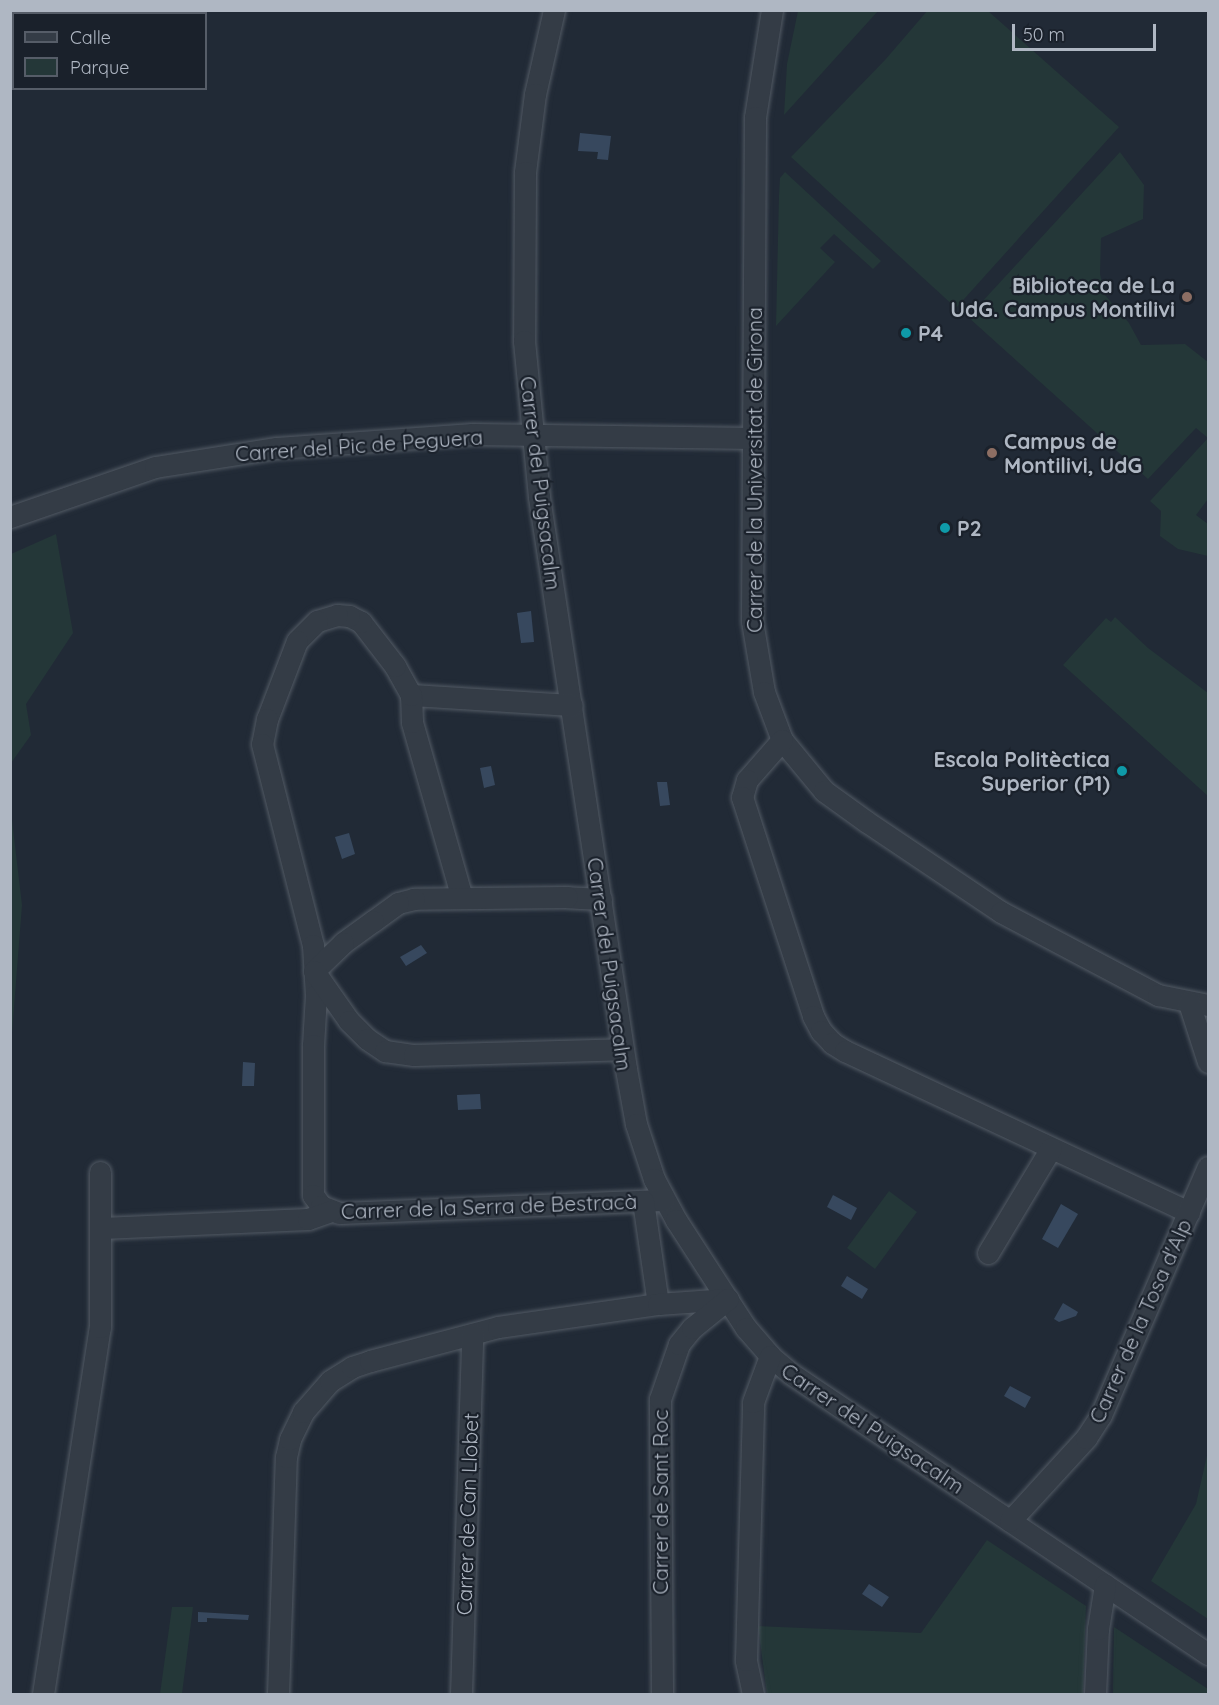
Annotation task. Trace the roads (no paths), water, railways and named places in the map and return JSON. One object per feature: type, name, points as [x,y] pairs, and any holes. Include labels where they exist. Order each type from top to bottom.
[{"type":"street","name":"Carrer del Puigsacalm","points":[[554,10],[535,94],[525,172],[524,341],[535,436],[539,497],[623,1049],[636,1124],[654,1201],[728,1299],[746,1328],[770,1356],[790,1373],[1209,1654]]},
{"type":"street","name":"Carrer de la Universitat de Girona","points":[[772,10],[755,117],[752,621],[764,692],[782,740],[824,791],[991,905],[1158,995],[1199,1004]]},
{"type":"street","name":"Carrer del Pic de Peguera","points":[[10,517],[155,467],[215,456],[444,434],[753,438]]},
{"type":"street","name":"Carrer de la Serra de Bestracà","points":[[411,695],[395,666],[361,622],[349,616],[327,616],[305,630],[297,641],[267,718],[262,744],[263,757],[313,945],[313,1195],[321,1206],[331,1211],[654,1201]]},
{"type":"street","points":[[462,898],[412,722],[411,695],[572,705]]},
{"type":"street","points":[[782,740],[747,780],[742,797],[813,1016],[821,1031],[845,1051],[1190,1212]]},
{"type":"street","points":[[601,899],[567,897],[414,899],[398,903],[343,943],[314,970],[349,1020],[367,1039],[385,1051],[414,1056],[623,1049]]},
{"type":"street","points":[[1199,1004],[1209,1062]]},
{"type":"street","points":[[988,1253],[1051,1148]]},
{"type":"street","name":"Carrer de la Tosa d'Alp","points":[[1010,1521],[1086,1438],[1101,1415],[1209,1167]]},
{"type":"street","points":[[43,1695],[100,1327],[102,1228],[100,1172]]},
{"type":"street","points":[[654,1201],[658,1304]]},
{"type":"street","points":[[102,1228],[308,1220],[331,1211]]},
{"type":"street","points":[[278,1695],[285,1472],[290,1439],[296,1424],[319,1392],[352,1367],[498,1327],[658,1304],[728,1299]]},
{"type":"street","name":"Carrer de Sant Roc","points":[[662,1695],[660,1399],[679,1344],[692,1328],[728,1299]]},
{"type":"street","name":"Carrer de Can Llobet","points":[[461,1695],[472,1334]]},
{"type":"street","points":[[753,1695],[746,1660],[753,1402],[770,1356]]},
{"type":"street","points":[[1095,1695],[1098,1629],[1105,1585]]},
{"type":"water","points":[[580,133],[611,136],[608,160],[597,159],[598,152],[578,151]]},
{"type":"water","points":[[531,611],[534,642],[521,643],[517,613]]},
{"type":"water","points":[[491,766],[495,785],[484,788],[480,768]]},
{"type":"water","points":[[657,782],[667,782],[670,805],[660,806]]},
{"type":"water","points":[[349,833],[355,854],[342,859],[335,837]]},
{"type":"water","points":[[421,945],[427,953],[406,966],[400,957]]},
{"type":"water","points":[[243,1062],[255,1063],[254,1086],[242,1086]]},
{"type":"water","points":[[480,1094],[481,1109],[458,1110],[457,1095]]},
{"type":"water","points":[[833,1195],[857,1208],[851,1220],[827,1207]]},
{"type":"water","points":[[1061,1204],[1078,1214],[1058,1248],[1042,1239]]},
{"type":"water","points":[[847,1276],[868,1289],[862,1299],[841,1286]]},
{"type":"water","points":[[1063,1303],[1078,1312],[1076,1316],[1059,1322],[1054,1319]]},
{"type":"water","points":[[1010,1386],[1031,1397],[1025,1408],[1004,1396]]},
{"type":"water","points":[[869,1584],[889,1597],[882,1607],[862,1594]]},
{"type":"water","points":[[198,1612],[249,1615],[248,1620],[207,1618],[207,1622],[198,1622]]},
{"type":"place","name":"Biblioteca de La UdG. Campus Montilivi","points":[[1187,297]]},
{"type":"place","name":"P4","points":[[906,333]]},
{"type":"place","name":"Campus de Montilivi, UdG","points":[[992,453]]},
{"type":"place","name":"P2","points":[[945,528]]},
{"type":"place","name":"Escola Politèctica Superior (P1)","points":[[1122,771]]}]
